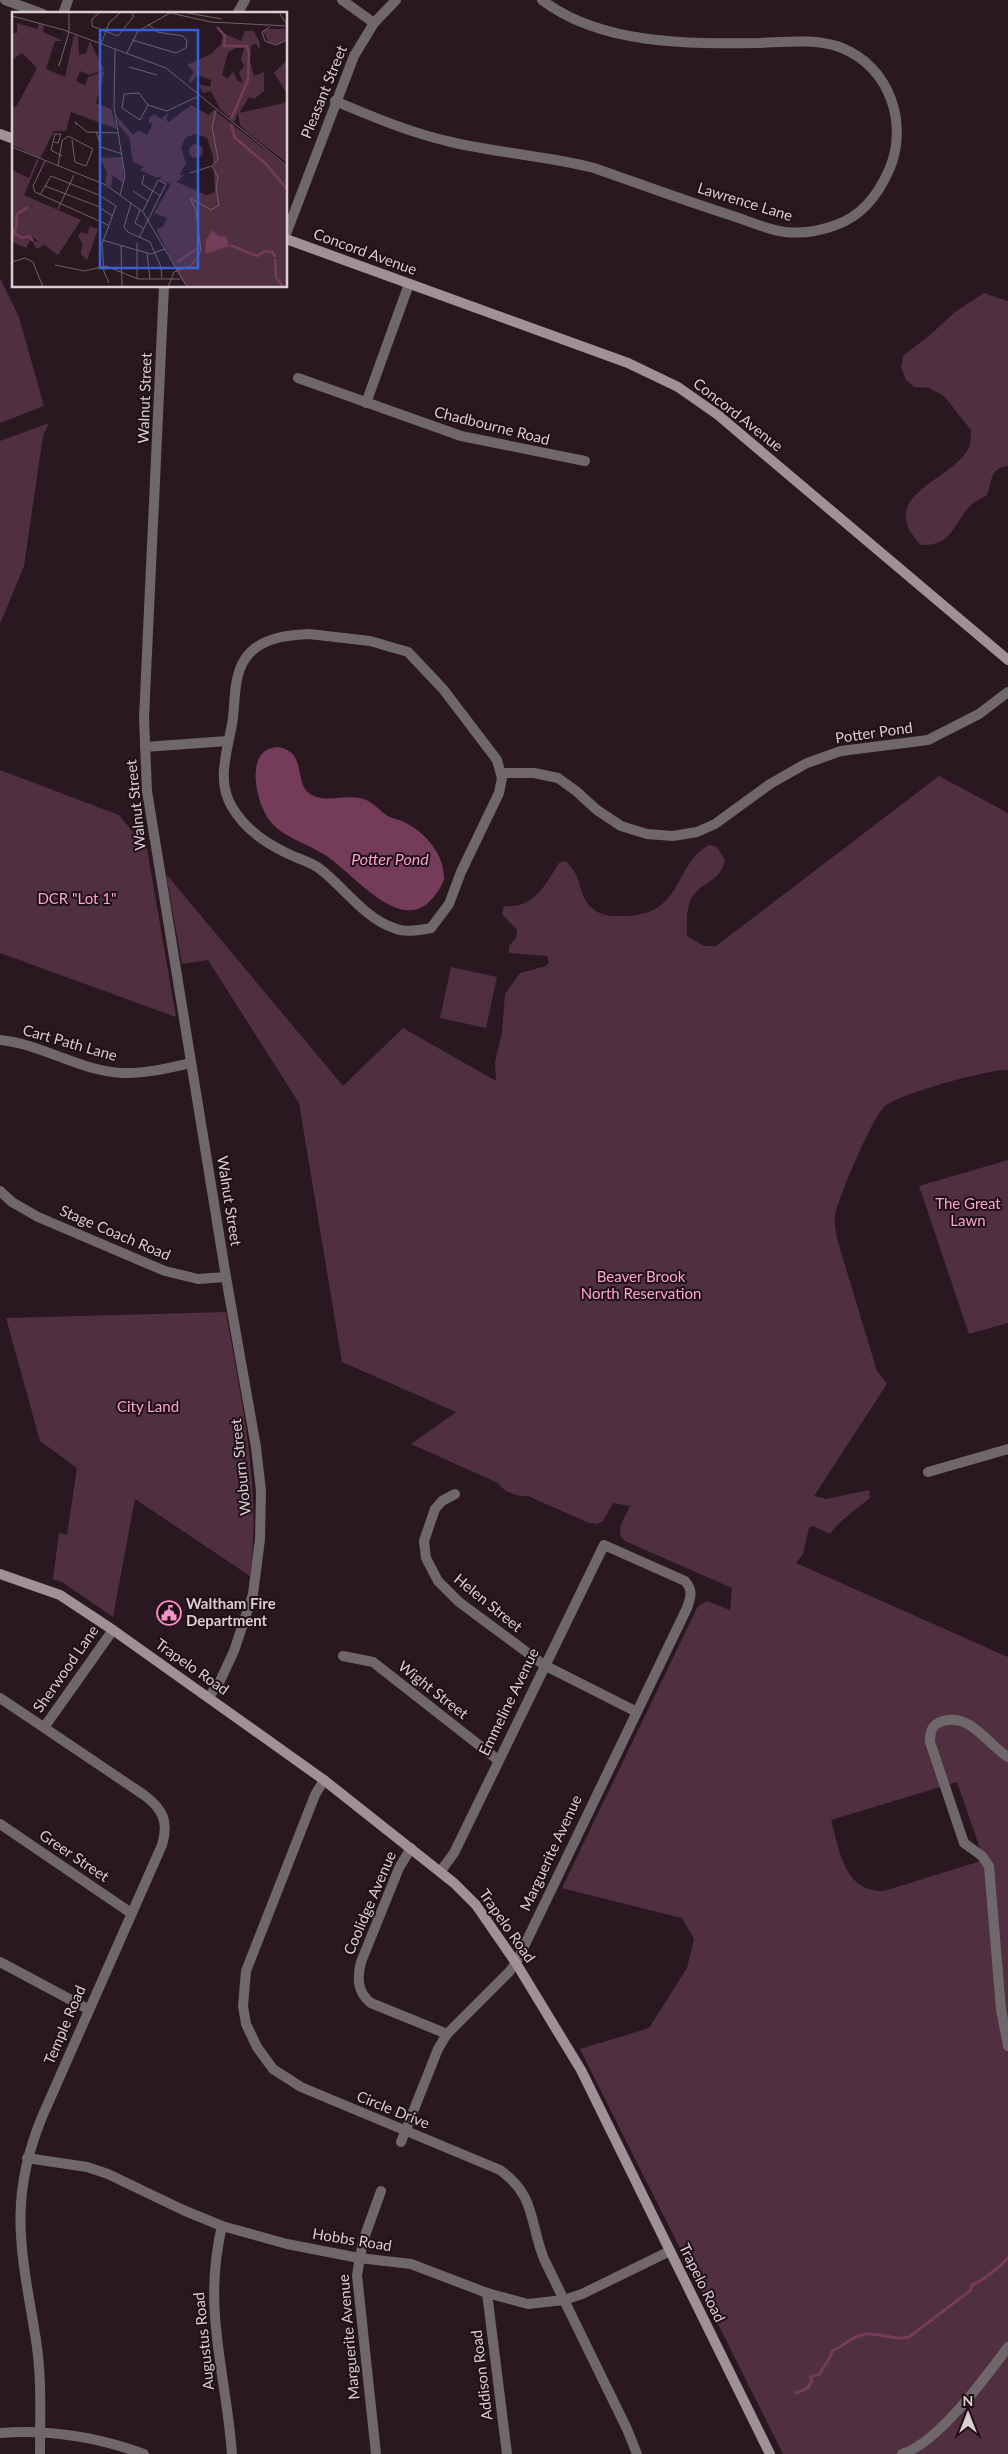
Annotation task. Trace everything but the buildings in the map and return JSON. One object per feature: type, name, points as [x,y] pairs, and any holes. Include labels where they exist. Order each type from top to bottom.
[{"type":"main road","points":[[0,134],[12,138]]},
{"type":"main road","name":"Concord Avenue","points":[[288,240],[613,357],[678,387],[718,414],[1008,660]]},
{"type":"main road","name":"Trapelo Road","points":[[0,1574],[60,1595],[113,1630],[324,1780],[440,1872],[482,1912],[516,1963],[580,2070],[770,2454]]},
{"type":"street","points":[[5,0],[38,12]]},
{"type":"street","points":[[64,12],[68,0]]},
{"type":"street","points":[[238,12],[244,0]]},
{"type":"street","points":[[342,0],[374,23]]},
{"type":"street","name":"Pleasant Street","points":[[288,229],[335,101],[354,56],[374,23],[396,0]]},
{"type":"street","name":"Lawrence Lane","points":[[335,101],[392,124],[445,141],[562,160],[594,168],[783,232],[818,231],[855,217],[870,202],[883,182],[891,165],[897,140],[897,115],[891,96],[878,75],[859,57],[841,48],[816,43],[720,43],[663,40],[619,33],[585,24],[542,0]]},
{"type":"street","points":[[366,403],[409,284]]},
{"type":"street","name":"Walnut Street","points":[[164,288],[144,718],[149,815],[177,971],[233,1314]]},
{"type":"street","name":"Chadbourne Road","points":[[298,378],[471,439],[585,461]]},
{"type":"street","points":[[310,634],[370,641],[408,652],[439,685],[489,748],[497,760],[501,773],[499,793],[460,872],[449,904],[440,918],[431,928],[419,930],[396,929],[379,921],[358,905],[338,883],[318,868],[285,852],[251,832],[231,806],[225,784],[224,763],[238,676],[244,659],[259,646],[271,640],[290,635],[310,634]]},
{"type":"street","name":"Potter Pond","points":[[501,773],[534,773],[558,778],[576,791],[596,810],[621,826],[647,834],[697,832],[715,824],[770,784],[807,763],[841,751],[928,740],[979,714],[1008,692]]},
{"type":"street","points":[[145,747],[227,741]]},
{"type":"street","name":"Cart Path Lane","points":[[0,1040],[23,1044],[87,1066],[122,1073],[138,1073],[191,1063]]},
{"type":"street","name":"Stage Coach Road","points":[[0,1191],[24,1210],[38,1217],[165,1272],[198,1279],[226,1277]]},
{"type":"street","name":"Woburn Street","points":[[208,1697],[224,1673],[248,1613],[255,1585],[260,1539],[261,1500],[258,1458],[233,1314]]},
{"type":"street","points":[[928,1472],[1008,1449]]},
{"type":"street","name":"Helen Street","points":[[455,1494],[442,1501],[429,1522],[424,1541],[426,1558],[432,1572],[460,1602],[544,1666],[636,1710]]},
{"type":"street","name":"Emmeline Avenue","points":[[440,1872],[454,1853],[604,1545],[678,1577],[690,1587]]},
{"type":"street","name":"Marguerite Avenue","points":[[401,2142],[446,2034],[516,1963],[636,1710],[687,1608],[692,1593],[690,1587]]},
{"type":"street","name":"Sherwood Lane","points":[[45,1726],[113,1630]]},
{"type":"street","name":"Wight Street","points":[[343,1656],[373,1662],[498,1760]]},
{"type":"street","name":"Temple Road","points":[[0,1698],[45,1726],[144,1794],[162,1812],[165,1822],[164,1839],[88,2009],[27,2158],[20,2200],[21,2257],[39,2370],[40,2454]]},
{"type":"street","points":[[1008,1757],[996,1750],[974,1727],[965,1722],[955,1720],[938,1722],[933,1726],[930,1734],[930,1742],[964,1843],[982,1856],[989,1866],[1001,2009],[1008,2046]]},
{"type":"street","name":"Circle Drive","points":[[324,1780],[315,1795],[249,1964],[243,1989],[246,2024],[263,2057],[285,2079],[331,2101],[500,2170],[520,2186],[530,2209],[538,2242],[627,2429],[637,2454]]},
{"type":"street","name":"Greer Street","points":[[0,1824],[131,1913]]},
{"type":"street","name":"Coolidge Avenue","points":[[411,1848],[399,1868],[360,1962],[357,1975],[359,1986],[362,1994],[371,2003],[446,2034]]},
{"type":"street","points":[[0,1962],[88,2009]]},
{"type":"street","name":"Hobbs Road","points":[[27,2158],[88,2167],[108,2174],[175,2207],[222,2226],[287,2244],[359,2258],[411,2264],[487,2293],[528,2304],[564,2300],[598,2287],[670,2251]]},
{"type":"street","name":"Marguerite Avenue","points":[[376,2454],[357,2290],[359,2258],[381,2191]]},
{"type":"street","name":"Augustus Road","points":[[222,2226],[214,2269],[213,2296],[217,2349],[232,2454]]},
{"type":"street","name":"Addison Road","points":[[487,2293],[507,2454]]},
{"type":"street","points":[[902,2454],[917,2447],[936,2434],[1008,2347]]},
{"type":"street","points":[[0,2433],[40,2432],[94,2438],[144,2454]]},
{"type":"green space","points":[[0,278],[19,317],[44,406],[0,423]]},
{"type":"green space","points":[[984,293],[1008,301],[1008,466],[1002,467],[995,472],[987,495],[973,503],[966,510],[947,537],[932,544],[921,545],[909,528],[906,513],[911,501],[920,490],[959,460],[969,447],[971,430],[944,396],[929,388],[914,387],[906,380],[901,367],[903,356],[955,312]]},
{"type":"green space","points":[[49,423],[43,436],[24,566],[0,624],[0,441]]},
{"type":"green space","name":"DCR \"Lot 1\"","points":[[0,770],[119,815],[147,849],[176,1017],[0,953]]},
{"type":"green space","name":"Beaver Brook North Reservation","points":[[939,776],[1008,813],[1008,1070],[945,1083],[908,1095],[885,1106],[879,1113],[856,1159],[837,1207],[835,1228],[877,1371],[887,1384],[814,1496],[826,1499],[869,1490],[870,1498],[843,1520],[830,1534],[813,1526],[809,1528],[803,1554],[796,1563],[1008,1657],[1008,2454],[783,2454],[580,2049],[649,2028],[687,1968],[694,1939],[682,1918],[562,1888],[698,1606],[707,1601],[730,1610],[732,1588],[625,1541],[620,1533],[620,1528],[630,1506],[613,1503],[603,1521],[597,1524],[589,1523],[528,1496],[511,1493],[503,1489],[498,1483],[411,1444],[456,1412],[342,1362],[299,1103],[208,960],[182,964],[166,874],[343,1086],[403,1028],[496,1081],[495,1062],[502,1033],[505,994],[520,973],[546,966],[549,962],[547,956],[509,953],[509,946],[516,938],[517,930],[502,914],[504,906],[523,904],[531,900],[538,894],[559,863],[565,861],[571,867],[585,899],[596,911],[611,916],[643,914],[657,908],[667,899],[697,854],[709,845],[717,847],[725,860],[723,867],[714,879],[693,896],[690,901],[687,925],[687,936],[704,946],[716,946]],"holes":[[[957,1782],[984,1860],[884,1891],[871,1890],[860,1885],[846,1868],[831,1820]]]},
{"type":"green space","points":[[451,967],[497,977],[486,1028],[440,1018]]},
{"type":"green space","name":"The Great Lawn","points":[[1008,1160],[1008,1323],[969,1334],[919,1186]]},
{"type":"green space","name":"City Land","points":[[226,1312],[252,1476],[253,1542],[250,1576],[135,1499],[113,1617],[62,1582],[53,1579],[59,1533],[67,1535],[77,1468],[40,1441],[6,1318]]},
{"type":"water","name":"Potter Pond","points":[[278,747],[287,750],[293,755],[297,761],[305,789],[310,794],[321,798],[353,797],[367,800],[387,816],[414,828],[428,840],[438,854],[444,871],[444,880],[431,900],[417,909],[402,910],[387,904],[328,857],[290,837],[270,821],[260,802],[257,790],[256,766],[260,757],[267,750]]},
{"type":"waterway","points":[[796,2393],[808,2388],[812,2380],[810,2377],[820,2374],[832,2351],[851,2339],[866,2334],[898,2338],[909,2337],[971,2290],[972,2285],[991,2273],[1008,2258]]},
{"type":"place","name":"Waltham Fire Department","points":[[169,1613]]}]
